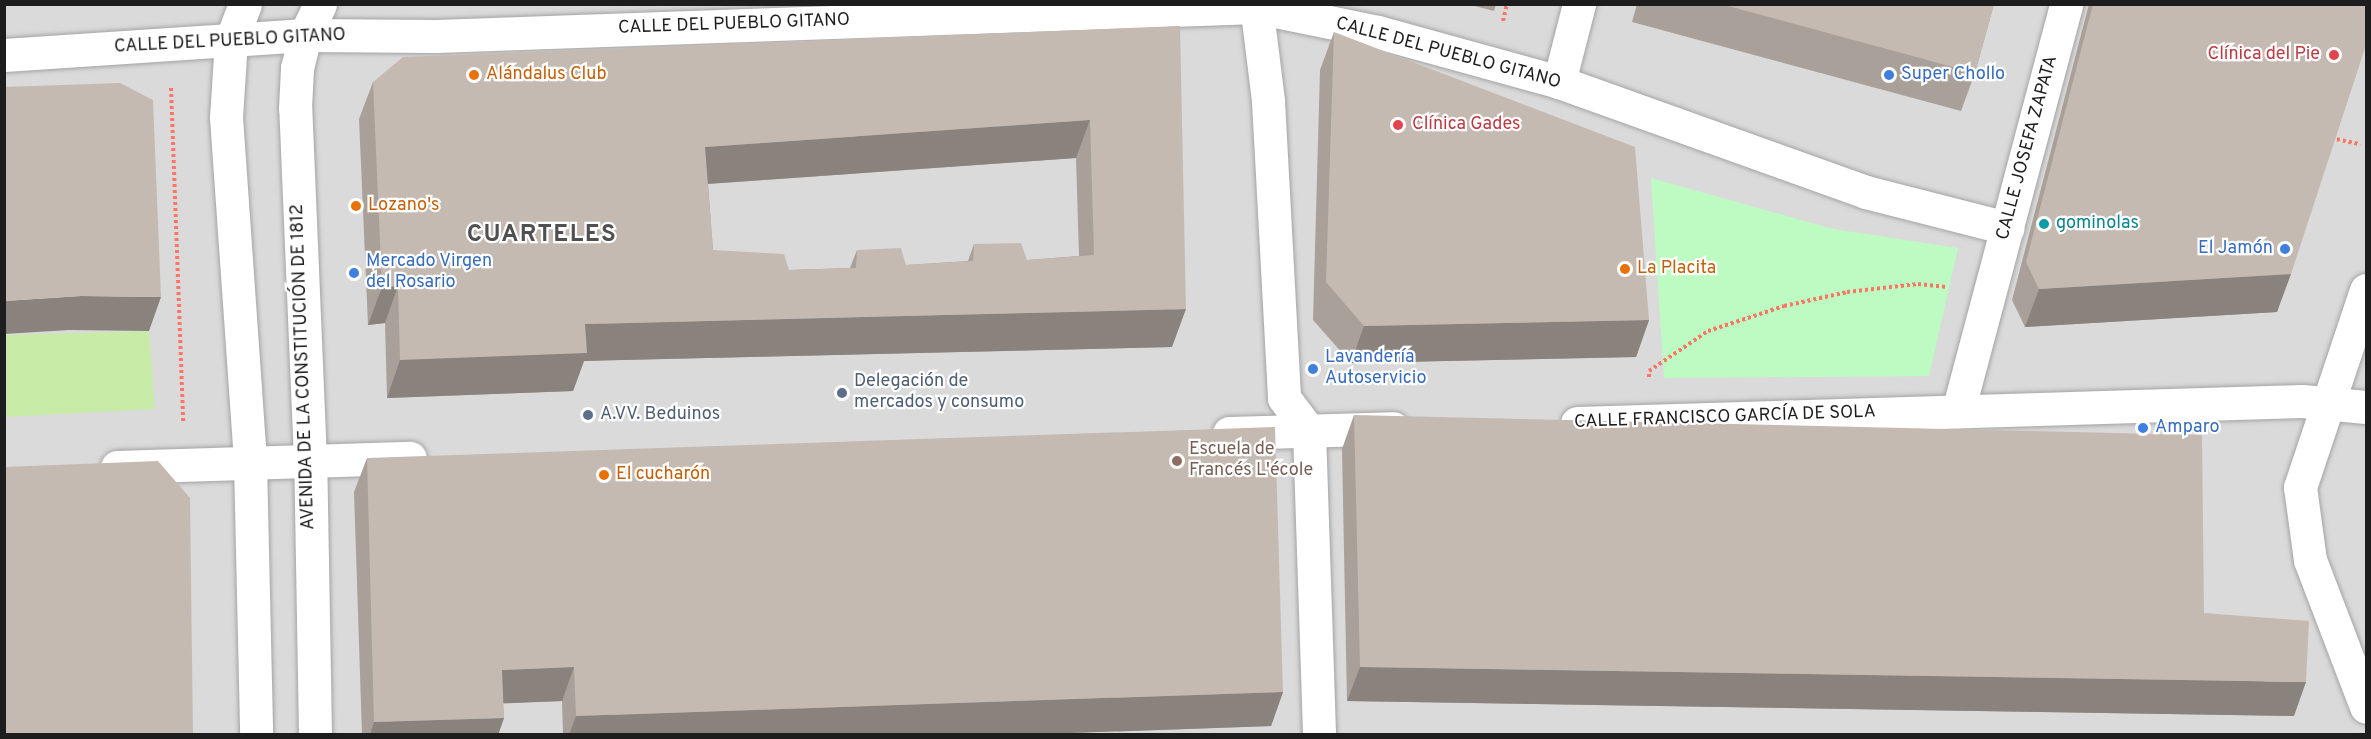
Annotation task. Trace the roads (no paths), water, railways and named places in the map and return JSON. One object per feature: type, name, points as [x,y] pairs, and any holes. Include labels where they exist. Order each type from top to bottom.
[{"type":"street","points":[[245,4],[231,40],[226,117],[250,462],[256,735]]},
{"type":"street","name":"AVENIDA DE LA CONSTITUCIÓN DE 1812","points":[[315,735],[310,460],[295,108],[297,68],[305,35],[320,4]]},
{"type":"street","points":[[1559,82],[1579,4]]},
{"type":"street","name":"CALLE JOSEFA ZAPATA","points":[[1958,411],[2066,4]]},
{"type":"street","points":[[1256,6],[1268,100],[1284,398],[1309,431],[1319,735]]},
{"type":"street","name":"CALLE DEL PUEBLO GITANO","points":[[4,55],[305,35],[436,36],[1256,6],[1378,32],[1559,82],[1866,192],[2007,228]]},
{"type":"street","points":[[2367,290],[2331,404],[2300,487],[2310,560],[2367,707]]},
{"type":"street","name":"CALLE FRANCISCO GARCÍA DE SOLA","points":[[1548,424],[2302,401],[2367,407]]},
{"type":"street","points":[[1202,434],[1420,428]]},
{"type":"street","points":[[83,468],[443,457]]},
{"type":"place","name":"Clínica del Pie","points":[[2334,55]]},
{"type":"place","name":"Alándalus Club","points":[[474,75]]},
{"type":"place","name":"Super Chollo","points":[[1889,75]]},
{"type":"place","name":"Clínica Gades","points":[[1398,125]]},
{"type":"place","name":"Lozano's","points":[[356,206]]},
{"type":"place","name":"gominolas","points":[[2044,224]]},
{"type":"place","name":"El Jamón","points":[[2285,249]]},
{"type":"place","name":"La Placita","points":[[1625,269]]},
{"type":"place","name":"Mercado Virgen del Rosario","points":[[354,273]]},
{"type":"place","name":"Lavandería Autoservicio","points":[[1313,369]]},
{"type":"place","name":"Delegación de mercados y consumo","points":[[842,393]]},
{"type":"place","name":"A.VV. Beduinos","points":[[588,415]]},
{"type":"place","name":"Amparo","points":[[2143,428]]},
{"type":"place","name":"Escuela de Francés L'école","points":[[1177,461]]},
{"type":"place","name":"El cucharón","points":[[604,475]]},
{"type":"district","name":"CUARTELES","points":[[542,236]]}]
